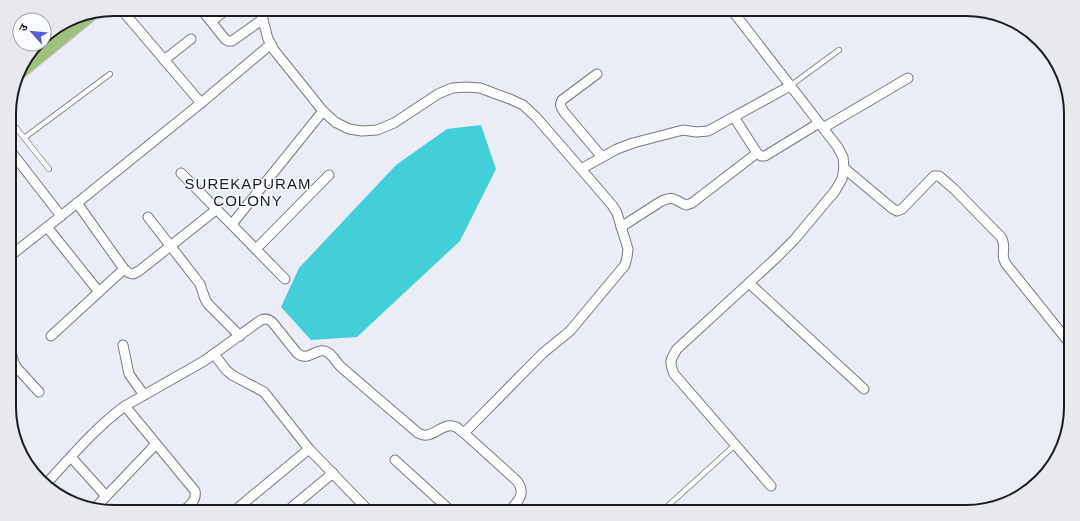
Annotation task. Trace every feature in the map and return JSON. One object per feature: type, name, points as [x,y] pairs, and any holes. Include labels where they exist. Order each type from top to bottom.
[{"type":"highway","points":[[31,61],[79,22]]},
{"type":"street","points":[[127,16],[201,103]]},
{"type":"street","points":[[207,16],[226,39],[232,42],[263,19]]},
{"type":"street","points":[[212,21],[218,16]]},
{"type":"street","points":[[262,16],[268,39],[277,54],[323,111],[335,122],[349,129],[362,131],[376,130],[394,123],[438,94],[452,88],[480,88],[510,98],[523,105],[536,117],[612,205],[617,213],[628,249],[625,265],[570,331],[537,359],[464,432]]},
{"type":"street","points":[[736,16],[837,146],[843,157],[844,168],[842,179],[835,191],[794,240],[677,349],[670,359],[670,366],[674,374],[771,486]]},
{"type":"street","points":[[164,60],[191,39]]},
{"type":"street","points":[[16,251],[201,103],[271,44]]},
{"type":"street","points":[[597,74],[562,100],[560,104],[564,112],[602,157]]},
{"type":"street","points":[[734,117],[757,153],[761,156],[765,156],[908,78]]},
{"type":"street","points":[[581,169],[625,145],[683,130],[702,132],[708,131],[790,86]]},
{"type":"street","points":[[232,224],[323,111]]},
{"type":"street","points":[[622,227],[667,199],[677,200],[686,205],[692,203],[757,153]]},
{"type":"street","points":[[16,158],[61,216]]},
{"type":"street","points":[[844,168],[893,210],[897,211],[902,209],[934,176],[943,178],[1001,237],[1004,244],[1003,258],[1006,264],[1064,336]]},
{"type":"street","points":[[182,173],[285,279]]},
{"type":"street","points":[[256,249],[329,176]]},
{"type":"street","points":[[77,203],[124,269],[129,273],[134,274],[217,209]]},
{"type":"street","points":[[148,217],[200,284],[208,304],[240,336]]},
{"type":"street","points":[[47,227],[99,292]]},
{"type":"street","points":[[51,336],[124,269]]},
{"type":"street","points":[[750,282],[864,389]]},
{"type":"street","points":[[49,480],[115,413],[214,354],[265,318],[273,323],[297,353],[302,356],[306,356],[317,351],[325,351],[330,354],[341,367],[423,435],[429,435],[449,425],[455,426],[464,432],[521,486],[522,492],[520,498],[514,505]]},
{"type":"street","points":[[123,345],[129,374],[144,395]]},
{"type":"street","points":[[214,354],[226,370],[232,375],[264,392],[309,449],[363,505]]},
{"type":"street","points":[[16,366],[39,392]]},
{"type":"street","points":[[125,406],[195,491],[196,497],[191,505]]},
{"type":"street","points":[[99,504],[156,444]]},
{"type":"street","points":[[241,505],[309,449]]},
{"type":"street","points":[[71,457],[106,496]]},
{"type":"street","points":[[395,460],[444,505]]},
{"type":"street","points":[[294,505],[333,473]]},
{"type":"lane","points":[[790,86],[839,50]]},
{"type":"lane","points":[[24,138],[110,74]]},
{"type":"lane","points":[[16,128],[49,169]]},
{"type":"lane","points":[[670,505],[735,445]]},
{"type":"water","points":[[481,125],[496,169],[460,241],[357,337],[311,340],[281,307],[299,268],[396,165],[447,129]]},
{"type":"district","name":"SUREKAPURAM COLONY","points":[[248,192]]}]
